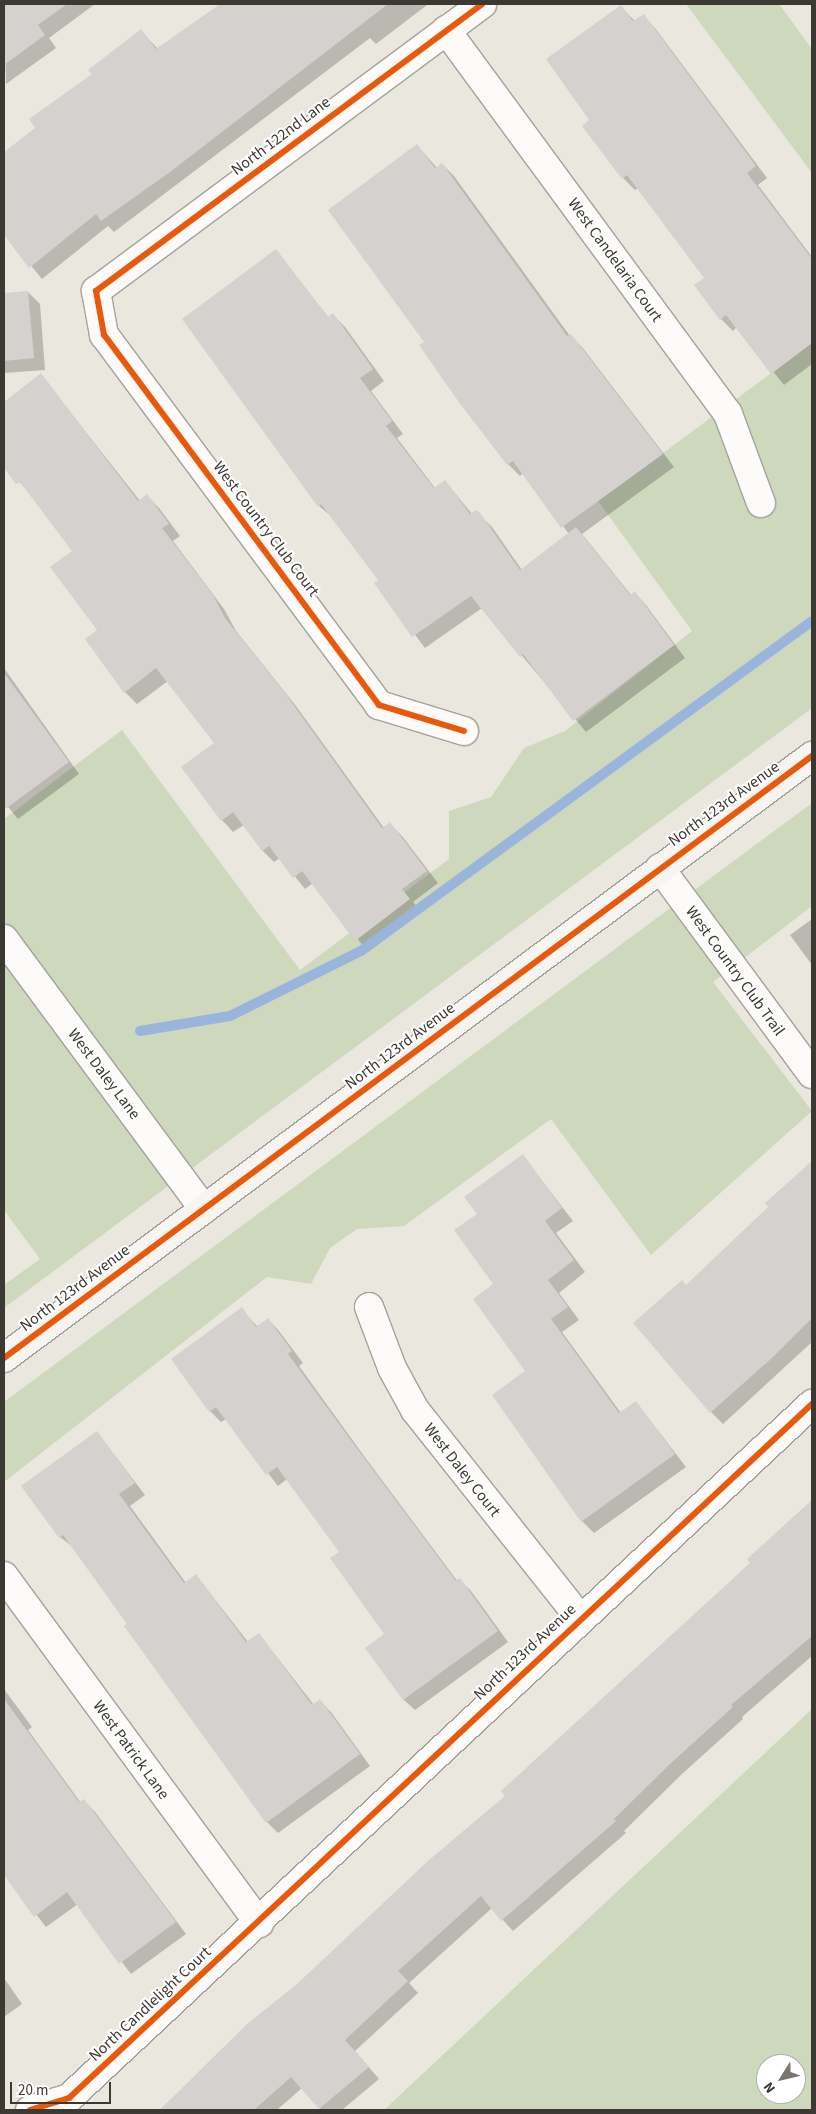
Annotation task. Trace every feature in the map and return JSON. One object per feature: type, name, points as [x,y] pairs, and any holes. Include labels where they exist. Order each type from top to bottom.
[{"type":"street","name":"North 122nd Lane","points":[[96,291],[482,4]]},
{"type":"street","name":"West Candelaria Court","points":[[446,30],[728,414],[760,503]]},
{"type":"street","name":"West Country Club Court","points":[[96,291],[104,335],[379,704],[464,731]]},
{"type":"street","name":"North 123rd Avenue","points":[[4,1358],[812,756]]},
{"type":"street","name":"West Country Club Trail","points":[[660,868],[812,1074]]},
{"type":"street","name":"West Daley Lane","points":[[4,939],[204,1210]]},
{"type":"street","name":"West Daley Court","points":[[369,1307],[392,1368],[415,1410],[580,1618]]},
{"type":"street","name":"North 123rd Avenue","points":[[259,1923],[580,1618],[812,1404]]},
{"type":"street","name":"West Patrick Lane","points":[[4,1576],[259,1923]]},
{"type":"street","name":"North Candlelight Court","points":[[30,2110],[69,2098],[259,1923]]},
{"type":"green space","points":[[686,4],[779,4],[812,49],[812,173]]},
{"type":"green space","points":[[812,343],[812,708],[4,1308],[4,1285],[40,1259],[4,1210],[4,819],[122,730],[300,970],[449,859],[449,811],[491,797],[524,748],[565,731],[692,631],[598,501]]},
{"type":"green space","points":[[812,803],[812,906],[713,982],[812,1111],[651,1255],[551,1119],[404,1226],[357,1229],[330,1248],[311,1284],[267,1277],[4,1482],[4,1402]]},
{"type":"green space","points":[[812,1709],[812,2110],[384,2110]]},
{"type":"building","points":[[4,4],[67,4],[38,25],[45,35],[4,65]]},
{"type":"building","points":[[220,4],[388,4],[170,172],[101,221],[96,214],[29,268],[4,235],[4,152],[35,128],[29,119],[92,74],[88,70],[141,29],[156,49]]},
{"type":"building","points":[[621,5],[633,21],[644,14],[756,166],[747,173],[812,259],[812,343],[771,374],[726,315],[720,320],[694,285],[704,278],[627,175],[622,179],[582,126],[589,120],[546,59]]},
{"type":"building","points":[[417,144],[435,168],[442,163],[567,336],[571,334],[663,454],[561,528],[513,461],[507,465],[458,401],[419,345],[424,342],[328,210]]},
{"type":"building","points":[[276,249],[328,317],[333,313],[373,369],[360,378],[392,421],[386,426],[434,488],[445,480],[470,514],[476,510],[480,513],[520,570],[576,527],[630,595],[635,591],[674,645],[573,721],[523,654],[520,657],[471,596],[412,637],[374,583],[378,580],[321,504],[318,507],[182,319]]},
{"type":"building","points":[[28,291],[34,358],[4,361],[4,293]]},
{"type":"building","points":[[41,373],[138,501],[147,494],[169,524],[162,528],[213,595],[225,618],[285,693],[382,828],[390,822],[427,871],[402,889],[410,899],[355,941],[302,871],[293,878],[269,846],[262,851],[233,812],[221,821],[181,767],[214,743],[156,668],[124,693],[85,639],[97,630],[50,567],[72,551],[20,482],[16,484],[4,468],[4,402]]},
{"type":"building","points":[[4,673],[69,762],[4,810]]},
{"type":"building","points":[[523,1154],[562,1208],[545,1221],[574,1260],[548,1280],[568,1307],[551,1319],[619,1413],[636,1401],[675,1454],[581,1522],[492,1395],[525,1371],[473,1299],[493,1284],[454,1230],[477,1214],[464,1197]]},
{"type":"building","points":[[812,1161],[812,1318],[772,1358],[710,1413],[633,1323],[682,1280],[686,1285],[768,1207],[765,1203]]},
{"type":"building","points":[[242,1307],[256,1327],[268,1318],[292,1351],[288,1354],[353,1443],[456,1581],[460,1578],[498,1631],[403,1700],[365,1648],[384,1634],[330,1558],[339,1552],[277,1467],[266,1475],[216,1407],[209,1412],[171,1359]]},
{"type":"building","points":[[97,1431],[135,1483],[119,1494],[184,1583],[196,1574],[246,1642],[259,1633],[312,1705],[320,1699],[360,1754],[266,1823],[124,1626],[127,1624],[63,1535],[59,1538],[21,1486]]},
{"type":"building","points":[[812,1500],[812,1636],[731,1705],[733,1707],[671,1763],[614,1819],[616,1821],[501,1921],[481,1896],[398,1971],[408,1981],[345,2040],[369,2067],[319,2109],[291,2077],[254,2110],[160,2110],[247,2024],[297,1984],[429,1860],[505,1796],[501,1791],[750,1563],[747,1559]]},
{"type":"building","points":[[4,1699],[79,1802],[84,1799],[176,1922],[119,1964],[67,1892],[34,1917],[4,1875]]},
{"type":"waterway","points":[[140,1031],[230,1016],[361,951],[812,621]]},
{"type":"cycle path","points":[[464,731],[379,705],[104,335],[96,291],[482,4]]},
{"type":"cycle path","points":[[4,1358],[812,756]]},
{"type":"cycle path","points":[[30,2110],[69,2098],[812,1404]]}]
